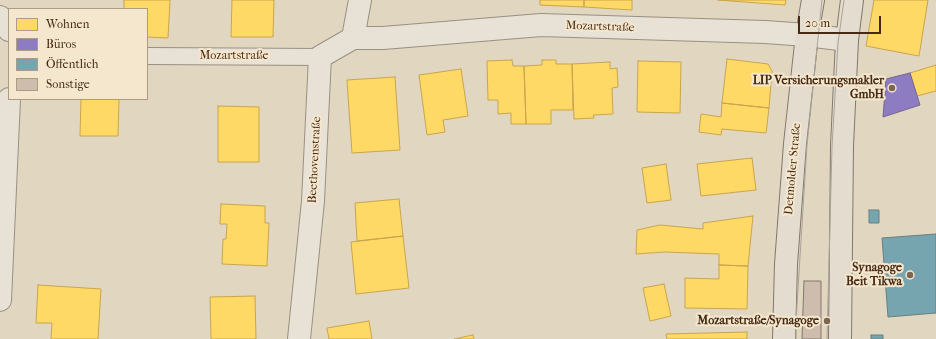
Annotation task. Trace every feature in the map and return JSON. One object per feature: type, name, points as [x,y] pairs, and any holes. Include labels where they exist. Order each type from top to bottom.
[{"type":"main road","name":"Detmolder Straße","points":[[784,339],[786,264],[794,144],[807,35],[813,0]]},
{"type":"main road","points":[[840,339],[842,146],[848,40],[852,0]]},
{"type":"street","points":[[320,57],[353,38],[360,0]]},
{"type":"street","points":[[0,17],[8,29]]},
{"type":"street","name":"Mozartstraße","points":[[353,38],[383,38],[541,25],[765,32],[848,40]]},
{"type":"street","name":"Beethovenstraße","points":[[299,339],[313,201],[320,57]]},
{"type":"street","points":[[0,300],[9,100]]},
{"type":"lane","name":"Mozartstraße","points":[[148,56],[320,57]]},
{"type":"building: Wohnen","points":[[124,0],[170,0],[168,38],[148,37],[148,8],[124,8]]},
{"type":"building: Wohnen","points":[[232,0],[274,0],[273,37],[231,37]]},
{"type":"building: Wohnen","points":[[540,0],[584,0],[584,7],[540,5]]},
{"type":"building: Wohnen","points":[[584,0],[632,0],[632,10],[584,7]]},
{"type":"building: Wohnen","points":[[718,0],[786,0],[785,5]]},
{"type":"building: Wohnen","points":[[874,0],[928,0],[919,56],[866,46]]},
{"type":"building: Wohnen","points":[[727,59],[768,64],[772,71],[769,108],[722,103]]},
{"type":"building: Wohnen","points":[[512,60],[513,66],[524,66],[526,124],[511,124],[511,113],[498,114],[498,100],[488,100],[487,61]]},
{"type":"building: Wohnen","points":[[542,60],[556,60],[556,64],[572,64],[573,110],[551,110],[551,124],[526,124],[524,66],[542,65]]},
{"type":"building: Wohnen","points":[[638,61],[681,62],[680,113],[637,112]]},
{"type":"building: Wohnen","points":[[610,62],[610,69],[617,68],[618,87],[612,88],[613,114],[593,115],[594,118],[574,119],[572,64]]},
{"type":"building: Wohnen","points":[[936,65],[936,91],[917,96],[910,73]]},
{"type":"building: Wohnen","points":[[461,69],[468,116],[443,120],[445,132],[427,135],[419,75]]},
{"type":"building: Wohnen","points":[[395,77],[400,150],[352,153],[347,80]]},
{"type":"building: Wohnen","points":[[81,100],[119,100],[118,136],[80,136]]},
{"type":"building: Wohnen","points":[[722,103],[769,108],[766,133],[722,129],[721,135],[699,132],[701,114],[721,117]]},
{"type":"building: Wohnen","points":[[218,106],[259,107],[259,162],[218,162]]},
{"type":"building: Wohnen","points":[[752,158],[756,190],[701,196],[697,164]]},
{"type":"building: Wohnen","points":[[666,164],[671,200],[647,203],[642,168]]},
{"type":"building: Wohnen","points":[[399,199],[403,236],[357,241],[355,203]]},
{"type":"building: Wohnen","points":[[221,204],[265,206],[265,223],[269,223],[267,266],[222,264],[223,239],[226,239],[227,224],[220,224]]},
{"type":"building: Wohnen","points":[[753,216],[748,266],[719,265],[719,254],[665,252],[636,254],[637,230],[660,225],[703,229],[703,223]]},
{"type":"building: Wohnen","points":[[403,236],[409,288],[356,294],[351,242]]},
{"type":"building: Wohnen","points":[[719,265],[748,266],[747,309],[685,308],[685,278],[719,279]]},
{"type":"building: Wohnen","points":[[664,284],[671,316],[650,321],[643,288]]},
{"type":"building: Wohnen","points":[[38,285],[101,289],[98,339],[51,339],[52,323],[36,323]]},
{"type":"building: Wohnen","points":[[255,296],[256,339],[211,339],[210,297]]},
{"type":"building: Wohnen","points":[[369,321],[372,339],[329,339],[327,328]]},
{"type":"building: Wohnen","points":[[747,332],[747,339],[667,339],[666,334]]},
{"type":"building: Wohnen","points":[[473,335],[474,339],[454,339]]},
{"type":"building: Büros","points":[[910,73],[920,105],[883,117],[886,79]]},
{"type":"building: Öffentlich","points":[[869,210],[879,210],[879,223],[869,223]]},
{"type":"building: Öffentlich","name":"Synagoge Beit Tikwa","points":[[936,234],[936,313],[888,317],[882,238]]},
{"type":"building: Öffentlich","points":[[871,335],[883,335],[883,339],[871,339]]},
{"type":"building: Sonstige","points":[[804,281],[821,281],[821,339],[802,339]]},
{"type":"tram line","points":[[796,339],[807,145],[822,0]]},
{"type":"tram line","points":[[827,339],[832,147],[838,43],[844,0]]},
{"type":"place","name":"LIP Versicherungsmakler GmbH","points":[[892,88]]},
{"type":"place","name":"Synagoge Beit Tikwa","points":[[910,275]]},
{"type":"place","name":"Mozartstraße/Synagoge","points":[[827,321]]}]
